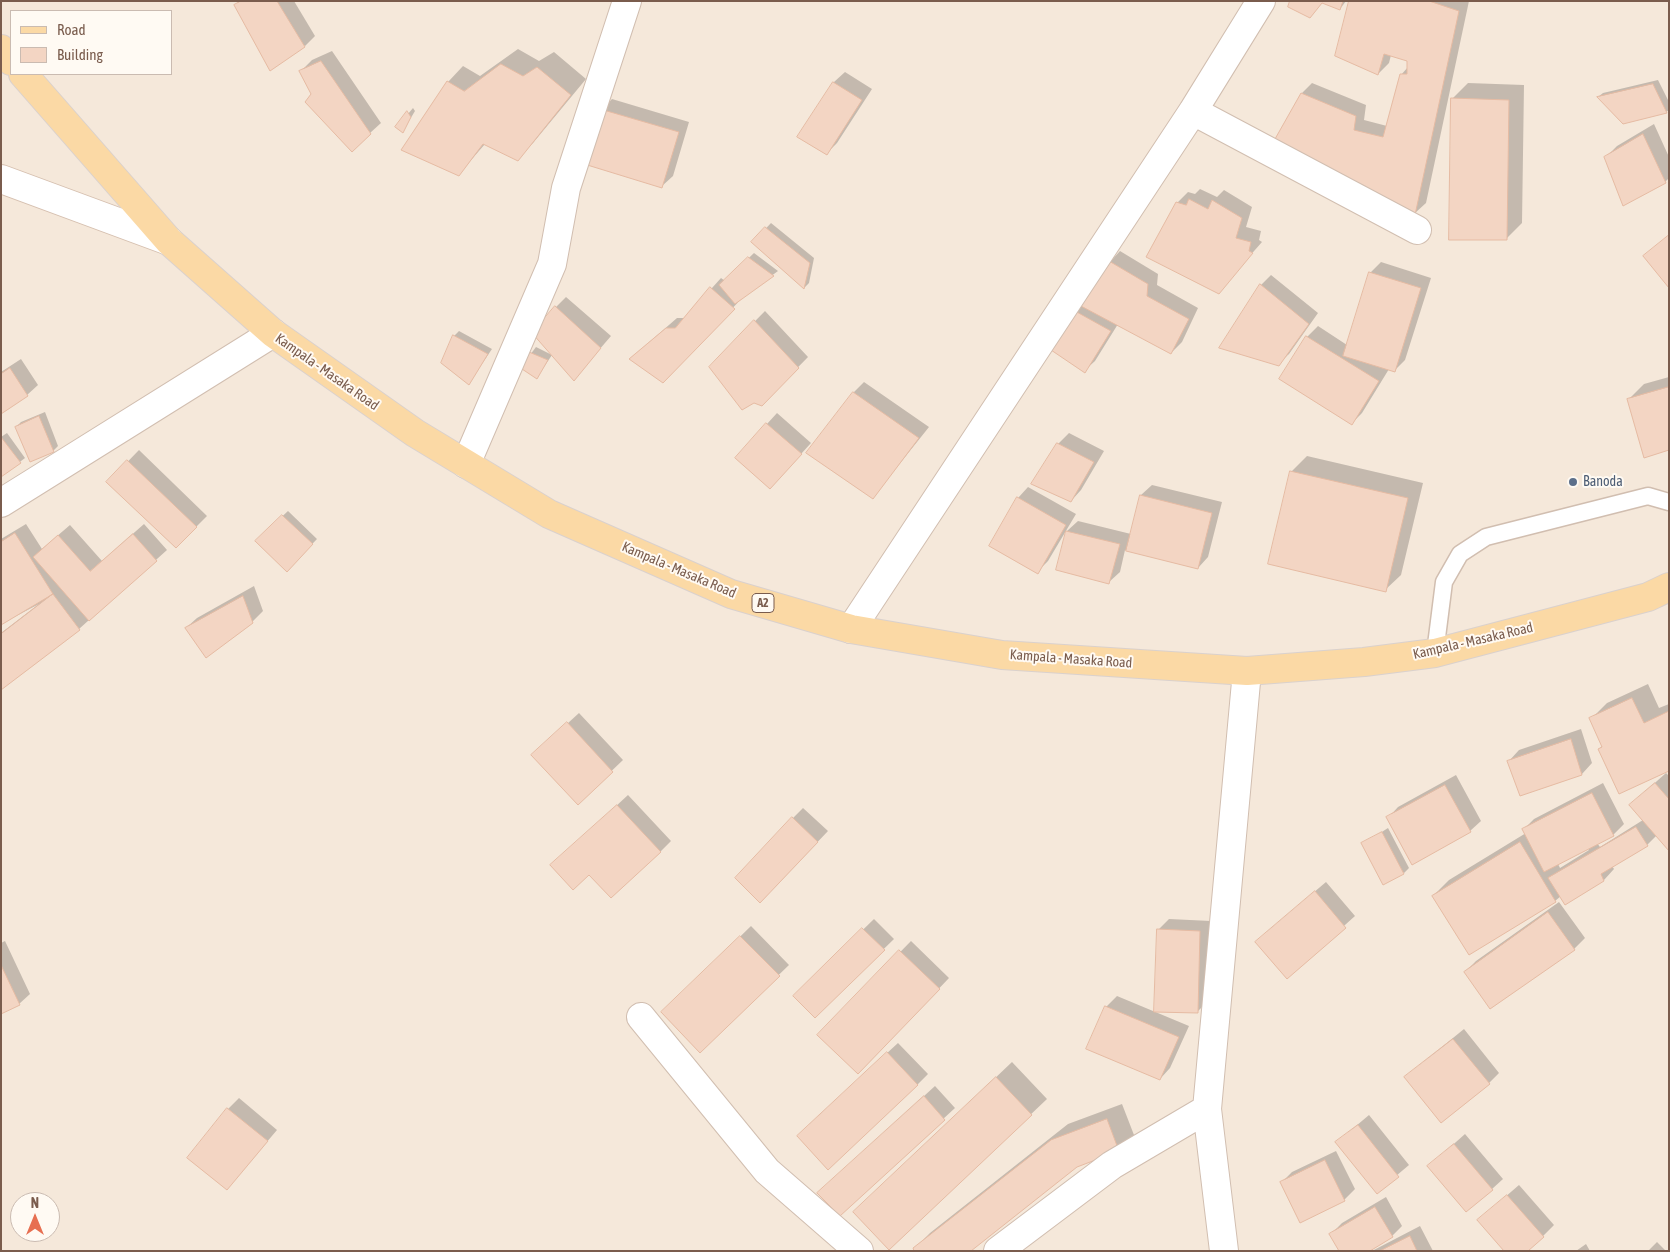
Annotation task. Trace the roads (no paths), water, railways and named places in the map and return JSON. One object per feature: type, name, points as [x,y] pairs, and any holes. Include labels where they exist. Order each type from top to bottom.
[{"type":"main road","points":[[1,50],[10,60]]},
{"type":"main road","name":"Kampala - Masaka Road","points":[[23,75],[169,241],[273,333],[415,433],[549,514],[731,594],[851,629],[1002,655],[1247,671],[1364,662],[1435,653],[1648,597],[1669,587]]},
{"type":"street","points":[[466,464],[552,264],[566,188],[627,1]]},
{"type":"street","points":[[851,629],[1193,111],[1261,1]]},
{"type":"street","points":[[1193,111],[1418,230]]},
{"type":"street","points":[[1,179],[169,241]]},
{"type":"street","points":[[1,503],[273,333]]},
{"type":"street","points":[[1224,1251],[1217,1213],[1207,1109],[1247,671]]},
{"type":"street","points":[[642,1017],[767,1171],[859,1251]]},
{"type":"street","points":[[998,1251],[1112,1165],[1207,1109]]},
{"type":"lane","points":[[1435,653],[1444,582],[1460,554],[1486,537],[1648,496],[1669,502]]},
{"type":"place","name":"Banoda","points":[[1573,482]]}]
